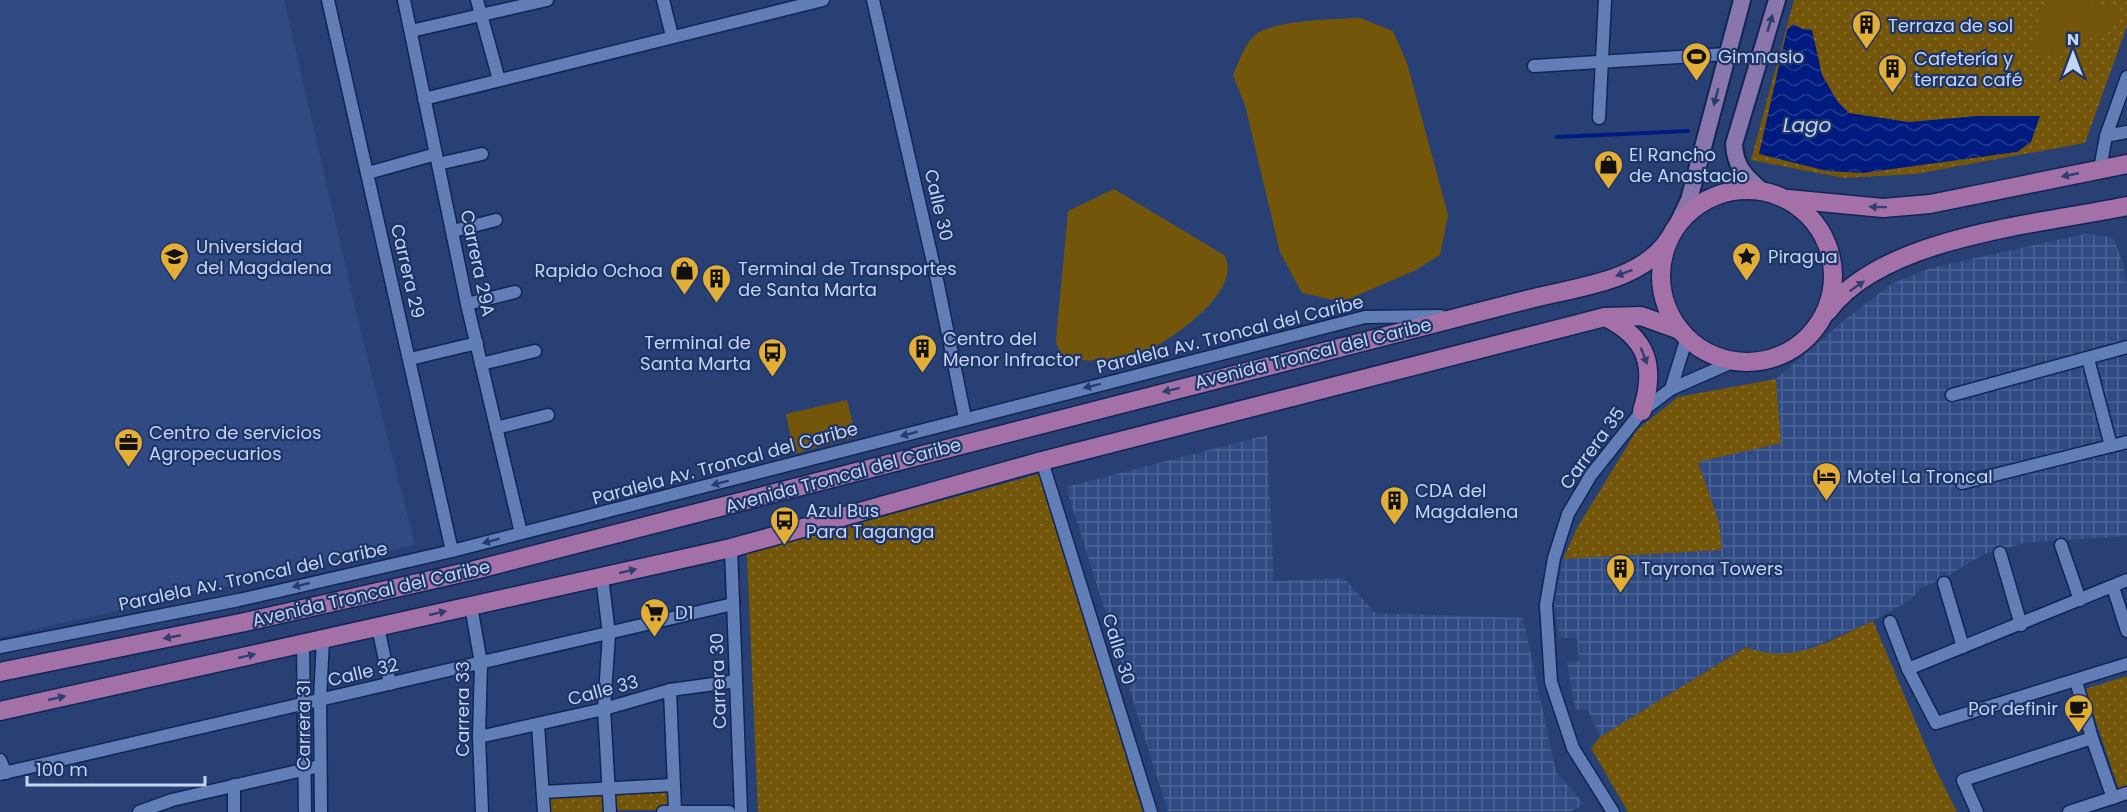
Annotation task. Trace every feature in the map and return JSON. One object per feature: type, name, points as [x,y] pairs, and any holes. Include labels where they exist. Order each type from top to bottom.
[{"type":"highway","points":[[2126,209],[1968,237],[1924,250],[1886,266],[1852,288],[1791,350],[1755,361],[1735,361],[1701,348],[1684,334],[1671,317],[1661,286],[1662,262],[1673,232],[1688,213],[1715,196],[1731,191],[1762,191],[1787,199],[1883,208],[1930,204],[2127,164]]},
{"type":"highway","points":[[1787,199],[1816,223],[1832,256],[1832,294],[1816,327]]},
{"type":"highway","name":"Avenida Troncal del Caribe","points":[[0,672],[245,622],[486,567],[860,473],[1624,274],[1660,253],[1673,232]]},
{"type":"highway","name":"Avenida Troncal del Caribe","points":[[0,711],[731,548],[1042,461],[1605,317],[1641,316],[1684,334]]},
{"type":"highway","points":[[1605,317],[1629,332],[1646,356],[1649,375],[1642,411]]},
{"type":"main road","points":[[1673,232],[1689,200],[1742,0]]},
{"type":"main road","points":[[1762,191],[1744,175],[1735,160],[1734,144],[1777,0]]},
{"type":"street","name":"Carrera 29","points":[[328,0],[452,551]]},
{"type":"street","name":"Carrera 29A","points":[[404,0],[481,364],[521,532]]},
{"type":"street","points":[[477,0],[499,80]]},
{"type":"street","points":[[411,32],[547,0]]},
{"type":"street","points":[[663,0],[672,36]]},
{"type":"street","points":[[424,99],[824,0]]},
{"type":"street","name":"Calle 30","points":[[873,0],[938,280],[965,418]]},
{"type":"street","points":[[1599,118],[1605,0]]},
{"type":"street","points":[[1534,66],[1727,54]]},
{"type":"street","points":[[2100,169],[2106,136],[2127,77]]},
{"type":"street","points":[[2106,136],[2127,132]]},
{"type":"street","points":[[368,173],[437,159],[482,154]]},
{"type":"street","points":[[453,231],[496,220]]},
{"type":"street","points":[[468,304],[515,292]]},
{"type":"street","name":"Paralela Av. Troncal del Caribe","points":[[0,647],[239,600],[452,551],[521,532],[592,517],[965,418],[1365,317],[1456,316]]},
{"type":"street","points":[[1671,388],[1684,334]]},
{"type":"street","points":[[410,359],[477,343]]},
{"type":"street","points":[[1952,395],[2127,347]]},
{"type":"street","points":[[481,364],[535,351]]},
{"type":"street","points":[[2088,359],[2111,446]]},
{"type":"street","name":"Carrera 35","points":[[1613,812],[1573,748],[1551,682],[1546,605],[1554,558],[1568,514],[1591,475],[1642,411],[1671,388],[1735,361]]},
{"type":"street","points":[[496,428],[548,415]]},
{"type":"street","points":[[1962,483],[2127,442]]},
{"type":"street","name":"Calle 30","points":[[1042,461],[1151,812]]},
{"type":"street","points":[[2061,545],[2080,600]]},
{"type":"street","name":"Carrera 30","points":[[731,548],[741,812]]},
{"type":"street","points":[[2000,553],[2021,625]]},
{"type":"street","points":[[602,577],[609,634],[604,709],[610,812]]},
{"type":"street","points":[[1908,669],[2127,580]]},
{"type":"street","points":[[1944,583],[1963,647]]},
{"type":"street","points":[[2113,587],[2127,631]]},
{"type":"street","name":"Calle 32","points":[[3,774],[733,604]]},
{"type":"street","name":"Carrera 33","points":[[471,606],[481,663],[479,737],[482,812]]},
{"type":"street","points":[[1890,622],[1908,669],[1936,723],[2127,664]]},
{"type":"street","points":[[378,627],[390,684]]},
{"type":"street","name":"Carrera 31","points":[[321,812],[320,700],[323,639]]},
{"type":"street","name":"Carrera 31","points":[[303,643],[305,812]]},
{"type":"street","name":"Calle 33","points":[[479,737],[604,709],[670,690],[736,681]]},
{"type":"street","points":[[2076,681],[2092,738],[2113,798]]},
{"type":"street","points":[[670,690],[672,785],[675,811]]},
{"type":"street","points":[[538,725],[544,812]]},
{"type":"street","points":[[1977,812],[1963,780],[2092,738]]},
{"type":"street","points":[[0,760],[3,774]]},
{"type":"street","points":[[139,812],[172,800],[234,784],[305,767],[320,766]]},
{"type":"street","points":[[234,784],[234,812]]},
{"type":"street","points":[[543,792],[672,785]]},
{"type":"street","points":[[2069,812],[2127,793]]},
{"type":"street","points":[[663,812],[729,812]]},
{"type":"shaded area","name":"Universidad del Magdalena","points":[[0,0],[284,0],[359,324],[415,545],[0,637]]},
{"type":"shaded area","points":[[1794,0],[2127,0],[2127,26],[2085,143],[1915,174],[1844,178],[1751,160]]},
{"type":"shaded area","points":[[2045,0],[2102,4],[2118,10],[2119,15],[2101,31],[2080,44],[2057,52],[2033,54]]},
{"type":"shaded area","points":[[1360,18],[1393,31],[1407,63],[1448,215],[1440,255],[1416,270],[1342,302],[1302,293],[1280,252],[1245,105],[1233,75],[1248,44],[1255,35],[1263,30],[1305,21]]},
{"type":"shaded area","points":[[1114,189],[1224,255],[1228,268],[1225,282],[1205,310],[1151,349],[1134,355],[1110,359],[1076,360],[1061,354],[1056,340],[1068,211]]},
{"type":"shaded area","points":[[2084,234],[2113,237],[2123,264],[2127,287],[2127,536],[2025,543],[1984,554],[1944,578],[1921,588],[1910,600],[1873,621],[1796,654],[1764,654],[1745,647],[1600,737],[1588,710],[1575,709],[1567,662],[1579,661],[1577,638],[1559,638],[1554,602],[1563,559],[1722,550],[1719,522],[1698,462],[1781,443],[1776,379],[1847,318],[1893,283],[1931,268]]},
{"type":"shaded area","points":[[1776,379],[1781,443],[1698,462],[1719,522],[1722,550],[1563,559],[1577,528],[1637,430],[1678,397]]},
{"type":"shaded area","points":[[847,400],[856,437],[794,454],[786,414]]},
{"type":"shaded area","points":[[1267,435],[1274,581],[1344,578],[1375,613],[1523,618],[1556,772],[1584,804],[1570,812],[1168,812],[1066,487]]},
{"type":"shaded area","points":[[1039,474],[1143,812],[758,812],[747,554]]},
{"type":"shaded area","points":[[1873,621],[1935,768],[1957,812],[1628,812],[1591,748],[1600,737],[1746,647],[1780,654],[1796,652],[1826,643]]},
{"type":"shaded area","points":[[2127,676],[2127,790],[2120,793],[2085,689]]},
{"type":"shaded area","points":[[670,790],[670,810],[613,810],[612,793]]},
{"type":"shaded area","points":[[602,791],[604,812],[546,812],[547,793]]},
{"type":"water","name":"Lago","points":[[1793,24],[1802,29],[1812,30],[1822,75],[1838,102],[1849,113],[1909,122],[1977,116],[2040,116],[2031,142],[2017,152],[1863,173],[1827,171],[1759,154],[1787,30]]},
{"type":"waterway","points":[[1557,137],[1688,131]]},
{"type":"place","name":"Terraza de sol","points":[[1867,50]]},
{"type":"place","name":"Gimnasio","points":[[1697,82]]},
{"type":"place","name":"Cafetería y terraza café","points":[[1893,94]]},
{"type":"place","name":"El Rancho de Anastacio","points":[[1608,190]]},
{"type":"place","name":"Universidad del Magdalena","points":[[175,282]]},
{"type":"place","name":"Piragua","points":[[1747,282]]},
{"type":"place","name":"Rapido Ochoa","points":[[684,296]]},
{"type":"place","name":"Terminal de Transportes de Santa Marta","points":[[717,304]]},
{"type":"place","name":"Centro del Menor Infractor","points":[[922,374]]},
{"type":"place","name":"Terminal de Santa Marta","points":[[772,378]]},
{"type":"place","name":"Centro de servicios Agropecuarios","points":[[128,468]]},
{"type":"place","name":"Motel La Troncal","points":[[1826,502]]},
{"type":"place","name":"CDA del Magdalena","points":[[1394,526]]},
{"type":"place","name":"Azul Bus Para Taganga","points":[[785,546]]},
{"type":"place","name":"Tayrona Towers","points":[[1620,594]]},
{"type":"place","name":"D1","points":[[654,638]]},
{"type":"place","name":"Por definir","points":[[2079,734]]}]
